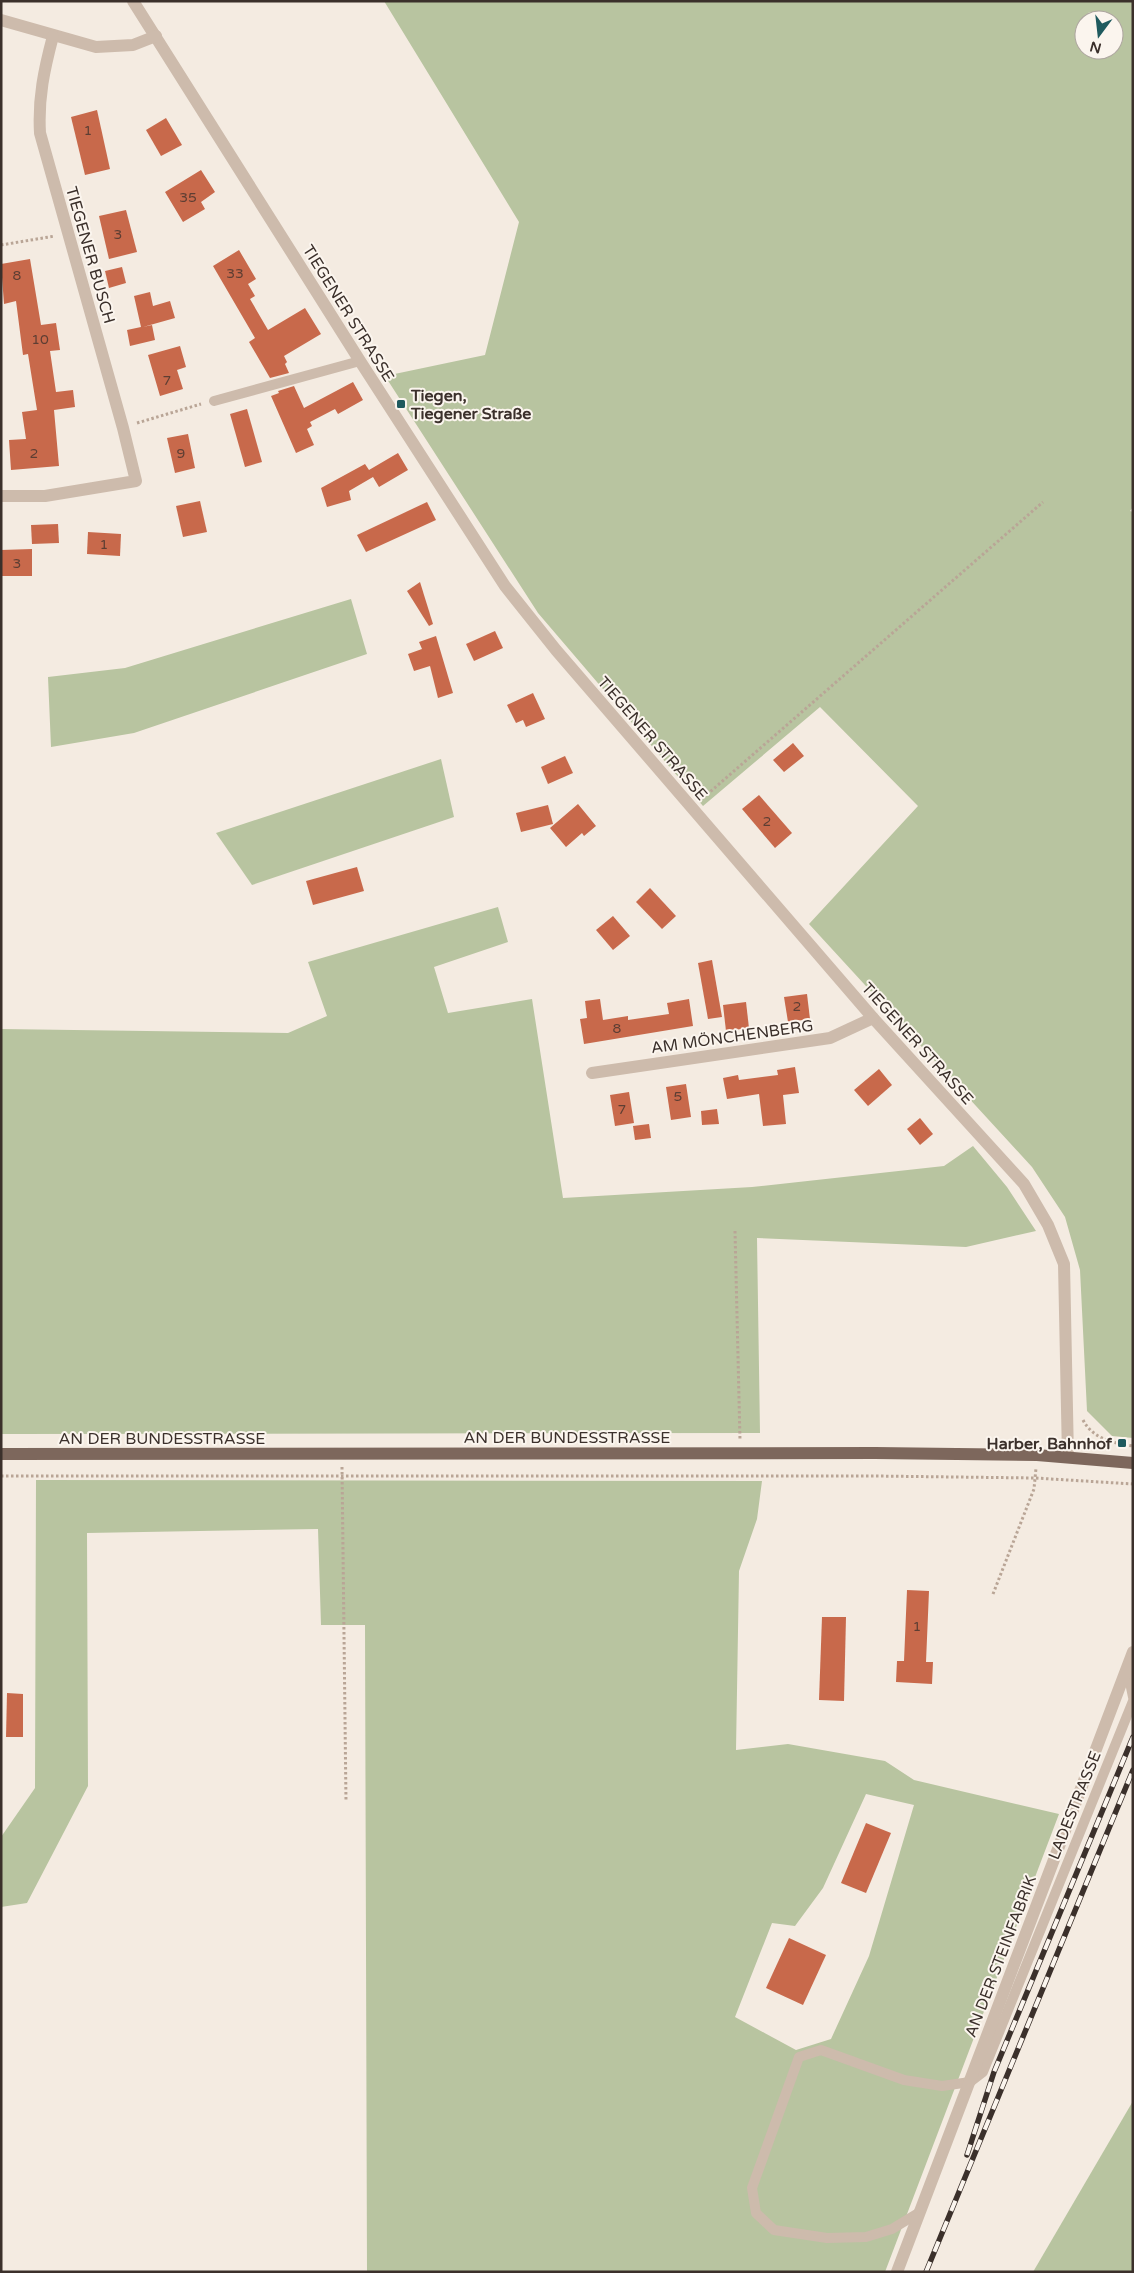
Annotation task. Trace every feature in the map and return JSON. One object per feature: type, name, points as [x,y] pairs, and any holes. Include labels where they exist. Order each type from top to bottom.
[{"type":"main road","name":"AN DER BUNDESSTRASSE","points":[[1,1454],[1018,1454],[1133,1463]]},
{"type":"street","name":"TIEGENER STRASSE","points":[[133,1],[360,361],[505,586],[556,650],[873,1018],[1024,1184],[1048,1225],[1064,1264],[1068,1457]]},
{"type":"street","points":[[1,20],[96,47],[133,45],[156,36]]},
{"type":"street","name":"TIEGENER BUSCH","points":[[1,496],[45,496],[136,481],[123,428],[40,133],[40,98],[43,74],[53,36]]},
{"type":"street","name":"AM MÖNCHENBERG","points":[[592,1073],[830,1038],[873,1018]]},
{"type":"street","name":"AN DER STEINFABRIK","points":[[897,2272],[1133,1652]]},
{"type":"lane","points":[[214,401],[360,361]]},
{"type":"lane","points":[[1127,1668],[1133,1697]]},
{"type":"lane","name":"LADESTRASSE","points":[[970,2082],[983,2072],[1133,1701]]},
{"type":"lane","points":[[920,2212],[892,2229],[866,2237],[827,2238],[774,2230],[756,2213],[752,2188],[799,2058],[821,2050],[904,2080],[942,2086],[970,2082]]},
{"type":"path","points":[[1,245],[69,233]]},
{"type":"path","points":[[123,428],[214,401]]},
{"type":"path","points":[[692,808],[1043,502]]},
{"type":"path","points":[[735,1231],[740,1453]]},
{"type":"path","points":[[1082,1414],[1083,1422],[1096,1436],[1114,1443],[1133,1446]]},
{"type":"path","points":[[1,1476],[875,1476],[1036,1478],[1133,1484]]},
{"type":"path","points":[[342,1476],[346,1802]]},
{"type":"path","points":[[993,1594],[1034,1488],[1036,1478]]},
{"type":"green space","points":[[384,1],[1133,1],[1133,507],[1130,511],[1133,512],[1133,1438],[1112,1436],[1087,1411],[1080,1270],[1065,1217],[1032,1167],[809,924],[918,806],[820,707],[703,806],[538,613],[385,376],[485,355],[519,222]]},
{"type":"green space","points":[[351,599],[367,654],[134,733],[51,747],[48,677],[125,668]]},
{"type":"green space","points":[[441,759],[454,817],[252,885],[216,833]]},
{"type":"green space","points":[[498,907],[508,942],[434,967],[448,1013],[532,999],[563,1198],[752,1187],[944,1166],[973,1146],[1007,1187],[1036,1231],[966,1247],[757,1238],[760,1433],[1,1434],[1,1029],[288,1033],[327,1016],[308,962]]},
{"type":"green space","points":[[36,1480],[762,1481],[757,1519],[739,1571],[736,1750],[788,1744],[885,1761],[914,1780],[1059,1814],[885,2272],[367,2272],[365,1625],[321,1625],[318,1529],[87,1533],[88,1786],[27,1903],[1,1907],[1,1837],[35,1788]],"holes":[[[866,1794],[914,1805],[869,1956],[831,2039],[796,2050],[735,2017],[772,1923],[795,1926],[823,1888]]]},
{"type":"green space","points":[[1133,2101],[1133,2272],[1033,2272]]},
{"type":"building","points":[[97,110],[110,169],[85,175],[71,117]]},
{"type":"building","points":[[166,118],[182,145],[161,156],[146,130]]},
{"type":"building","points":[[201,170],[215,192],[201,202],[205,209],[183,222],[165,192]]},
{"type":"building","points":[[126,210],[137,252],[109,259],[99,216]]},
{"type":"building","points":[[239,250],[256,279],[248,284],[255,296],[250,299],[268,330],[305,308],[321,334],[284,356],[289,373],[270,378],[249,342],[255,338],[213,266]]},
{"type":"building","points":[[30,259],[41,325],[56,323],[60,350],[50,351],[56,392],[73,390],[75,407],[54,410],[59,466],[11,470],[9,440],[26,439],[22,412],[37,410],[28,354],[23,355],[16,301],[4,304],[1,264]]},
{"type":"building","points":[[122,267],[126,283],[109,288],[105,271]]},
{"type":"building","points":[[150,292],[153,306],[170,301],[175,318],[143,327],[152,325],[155,340],[130,346],[127,330],[141,327],[134,296]]},
{"type":"building","points":[[180,346],[186,367],[177,370],[183,389],[160,396],[148,355]]},
{"type":"building","points":[[353,382],[363,400],[338,414],[335,409],[310,422],[312,426],[307,429],[314,445],[296,453],[271,396],[279,393],[278,391],[294,386],[304,408]]},
{"type":"building","points":[[247,409],[262,462],[245,467],[230,414]]},
{"type":"building","points":[[188,434],[195,468],[175,473],[167,438]]},
{"type":"building","points":[[398,453],[408,470],[379,487],[373,477],[349,491],[351,500],[327,507],[321,488],[365,464],[369,470]]},
{"type":"building","points":[[200,501],[207,532],[183,537],[176,506]]},
{"type":"building","points":[[427,502],[436,520],[366,552],[357,535]]},
{"type":"building","points":[[58,524],[59,543],[32,544],[31,525]]},
{"type":"building","points":[[88,532],[121,534],[120,556],[87,554]]},
{"type":"building","points":[[32,549],[32,576],[1,576],[1,550]]},
{"type":"building","points":[[420,582],[433,624],[429,626],[407,591]]},
{"type":"building","points":[[495,631],[503,648],[474,661],[466,644]]},
{"type":"building","points":[[436,636],[453,693],[438,698],[430,666],[414,671],[408,654],[422,649],[419,642]]},
{"type":"building","points":[[533,693],[545,719],[526,727],[523,720],[516,723],[507,705]]},
{"type":"building","points":[[793,743],[804,756],[784,772],[773,760]]},
{"type":"building","points":[[565,756],[573,773],[548,784],[541,767]]},
{"type":"building","points":[[759,795],[792,833],[775,848],[742,809]]},
{"type":"building","points":[[578,804],[596,826],[584,836],[582,833],[566,847],[550,828]]},
{"type":"building","points":[[548,805],[553,824],[521,832],[516,813]]},
{"type":"building","points":[[357,867],[364,891],[313,905],[306,881]]},
{"type":"building","points":[[650,888],[676,916],[662,929],[636,902]]},
{"type":"building","points":[[613,916],[630,936],[613,950],[596,930]]},
{"type":"building","points":[[712,960],[722,1017],[708,1019],[698,963]]},
{"type":"building","points":[[807,994],[810,1019],[788,1022],[784,997]]},
{"type":"building","points":[[600,999],[603,1020],[628,1016],[628,1020],[669,1014],[667,1003],[689,999],[693,1026],[584,1044],[580,1019],[587,1018],[585,1001]]},
{"type":"building","points":[[746,1002],[749,1028],[726,1031],[723,1005]]},
{"type":"building","points":[[795,1067],[799,1093],[783,1095],[786,1124],[763,1126],[759,1094],[727,1099],[723,1078],[738,1075],[739,1080],[778,1075],[777,1070]]},
{"type":"building","points":[[879,1069],[892,1085],[868,1106],[854,1090]]},
{"type":"building","points":[[686,1084],[691,1117],[671,1120],[666,1087]]},
{"type":"building","points":[[629,1092],[634,1123],[615,1126],[610,1095]]},
{"type":"building","points":[[717,1109],[719,1124],[702,1125],[701,1111]]},
{"type":"building","points":[[920,1118],[933,1134],[920,1145],[907,1129]]},
{"type":"building","points":[[649,1124],[651,1138],[635,1140],[633,1126]]},
{"type":"building","points":[[907,1590],[929,1591],[926,1662],[933,1662],[932,1684],[896,1682],[897,1661],[904,1661]]},
{"type":"building","points":[[822,1617],[846,1617],[844,1701],[819,1700]]},
{"type":"building","points":[[7,1693],[23,1694],[23,1737],[6,1737]]},
{"type":"building","points":[[866,1823],[891,1833],[866,1893],[841,1883]]},
{"type":"building","points":[[789,1938],[826,1955],[803,2005],[766,1988]]},
{"type":"railway","points":[[967,2155],[994,2072],[1133,1737]]},
{"type":"railway","points":[[926,2272],[1133,1770]]},
{"type":"place","name":"Tiegen, Tiegener Straße","points":[[401,404]]},
{"type":"place","name":"Harber, Bahnhof","points":[[1122,1443]]}]
